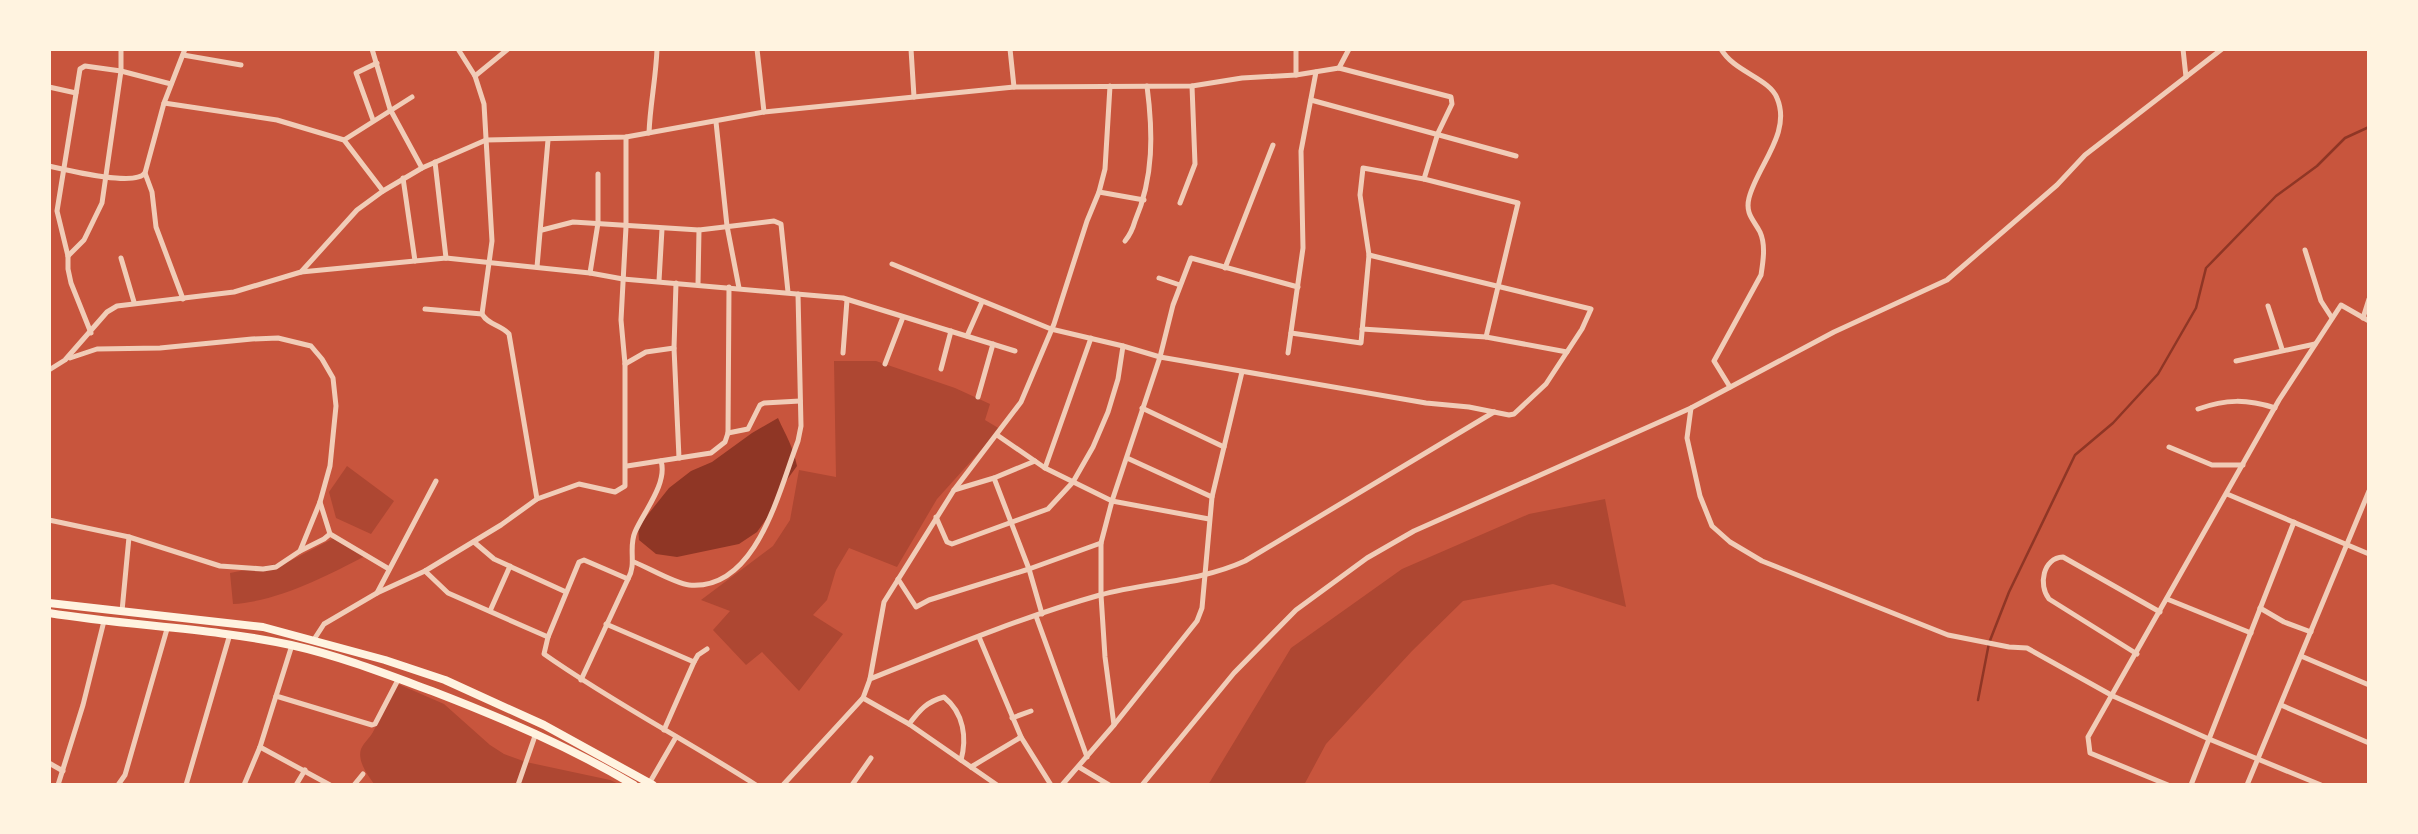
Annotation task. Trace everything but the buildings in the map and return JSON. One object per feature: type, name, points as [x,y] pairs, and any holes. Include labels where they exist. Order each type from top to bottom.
[{"type":"main road","points":[[49,603],[263,626],[313,640],[445,680],[544,725],[651,784]]},
{"type":"main road","points":[[49,613],[167,629],[230,634],[292,645],[367,666],[536,733],[634,785]]},
{"type":"street","points":[[68,256],[84,240],[102,203],[121,71],[121,49]]},
{"type":"street","points":[[372,49],[390,109],[422,168]]},
{"type":"street","points":[[458,49],[475,76],[484,104],[492,241],[482,314],[486,321],[505,329],[509,334],[537,499]]},
{"type":"street","points":[[475,76],[508,49]]},
{"type":"street","points":[[649,133],[657,49]]},
{"type":"street","points":[[757,49],[764,112]]},
{"type":"street","points":[[911,49],[914,97]]},
{"type":"street","points":[[1010,49],[1014,87]]},
{"type":"street","points":[[1296,49],[1296,75]]},
{"type":"street","points":[[1339,68],[1349,49]]},
{"type":"street","points":[[1721,49],[1735,66],[1773,91],[1780,106],[1780,126],[1776,138],[1755,179],[1748,201],[1748,215],[1761,234],[1761,275],[1714,360],[1730,387]]},
{"type":"street","points":[[2183,49],[2186,76]]},
{"type":"street","points":[[1142,785],[1234,674],[1287,620],[1367,558],[1414,531],[1690,408],[1834,332],[1947,280],[2057,185],[2085,155],[2222,49]]},
{"type":"street","points":[[49,166],[105,176],[134,179],[142,177],[164,103],[184,52],[241,65]]},
{"type":"street","points":[[373,120],[356,73],[377,63]]},
{"type":"street","points":[[91,333],[71,283],[68,256],[60,228],[58,200],[81,67],[121,71],[171,84]]},
{"type":"street","points":[[301,272],[357,210],[383,191],[422,168],[486,140],[626,137],[764,112],[1014,87],[1192,86],[1339,68],[1451,96],[1452,104],[1438,133],[1424,179]]},
{"type":"street","points":[[1287,353],[1304,229],[1301,150],[1316,72]]},
{"type":"street","points":[[783,785],[863,698],[870,679],[884,602],[954,489],[1021,402],[1051,329],[1099,192],[1105,169],[1110,86]]},
{"type":"street","points":[[1125,240],[1144,200],[1152,139],[1147,86]]},
{"type":"street","points":[[1180,203],[1195,164],[1192,86]]},
{"type":"street","points":[[49,87],[76,93]]},
{"type":"street","points":[[344,140],[412,97]]},
{"type":"street","points":[[1311,100],[1517,156]]},
{"type":"street","points":[[164,103],[277,120],[344,140],[383,191]]},
{"type":"street","points":[[716,122],[727,226],[739,288]]},
{"type":"street","points":[[313,640],[324,624],[377,593],[425,572],[537,499],[579,484],[615,492],[625,486],[625,364],[621,320],[626,227],[626,137]]},
{"type":"street","points":[[537,267],[548,140]]},
{"type":"street","points":[[1225,268],[1273,145]]},
{"type":"street","points":[[435,162],[446,258]]},
{"type":"street","points":[[1291,333],[1361,343],[1369,255],[1360,195],[1363,168],[1424,179],[1518,203],[1486,337]]},
{"type":"street","points":[[145,173],[152,192],[156,227],[183,299]]},
{"type":"street","points":[[590,273],[598,223],[598,174]]},
{"type":"street","points":[[403,178],[415,261]]},
{"type":"street","points":[[1099,192],[1144,200]]},
{"type":"street","points":[[49,200],[58,200]]},
{"type":"street","points":[[541,230],[573,222],[699,230],[774,220],[781,224],[788,292]]},
{"type":"street","points":[[659,281],[662,229]]},
{"type":"street","points":[[698,284],[699,230]]},
{"type":"street","points":[[2305,250],[2321,301],[2332,318]]},
{"type":"street","points":[[892,264],[1051,329],[1123,345],[1160,357],[1426,403],[1514,414],[1546,384],[1591,309],[1369,255]]},
{"type":"street","points":[[121,258],[134,302]]},
{"type":"street","points":[[65,360],[107,312],[117,306],[234,292],[301,272],[446,258],[623,279],[788,292],[847,300],[1015,351]]},
{"type":"street","points":[[1114,725],[1105,657],[1101,543],[1180,285],[1191,258],[1298,287]]},
{"type":"street","points":[[1159,278],[1180,285]]},
{"type":"street","points":[[676,283],[674,348],[679,458]]},
{"type":"street","points":[[626,466],[711,453],[725,442],[728,433],[729,287]]},
{"type":"street","points":[[634,562],[687,585],[720,581],[742,564],[763,531],[801,426],[798,294]]},
{"type":"street","points":[[2168,785],[2090,753],[2088,737],[2275,408],[2332,318],[2341,305],[2366,319],[2369,299]]},
{"type":"street","points":[[843,353],[847,300]]},
{"type":"street","points":[[967,336],[982,302]]},
{"type":"street","points":[[2268,306],[2282,349]]},
{"type":"street","points":[[425,309],[482,314]]},
{"type":"street","points":[[885,364],[903,317]]},
{"type":"street","points":[[1362,329],[1486,337],[1567,352]]},
{"type":"street","points":[[941,369],[951,331]]},
{"type":"street","points":[[49,370],[65,360],[97,349],[160,348],[278,338],[311,345],[333,378],[336,407],[330,466],[320,502],[300,551]]},
{"type":"street","points":[[1045,468],[1091,338]]},
{"type":"street","points":[[978,397],[993,344]]},
{"type":"street","points":[[2236,361],[2282,349],[2316,344]]},
{"type":"street","points":[[936,517],[947,542],[952,544],[1048,509],[1073,482],[1093,447],[1111,404],[1123,345]]},
{"type":"street","points":[[625,364],[646,352],[674,348]]},
{"type":"street","points":[[1062,785],[1197,621],[1202,608],[1212,497],[1242,372]]},
{"type":"street","points":[[2198,409],[2229,400],[2250,401],[2275,408]]},
{"type":"street","points":[[728,433],[748,429],[760,405],[764,403],[800,401]]},
{"type":"street","points":[[1142,408],[1224,447]]},
{"type":"street","points":[[1690,408],[1687,438],[1700,496],[1713,526],[1730,542],[1762,561],[1948,635],[2027,648],[2113,696],[2321,785]]},
{"type":"street","points":[[870,679],[1039,615],[1101,595],[1224,570],[1245,561],[1494,412]]},
{"type":"street","points":[[997,435],[1045,468],[1112,501],[1209,519]]},
{"type":"street","points":[[2169,447],[2212,464],[2243,465]]},
{"type":"street","points":[[1127,458],[1212,497]]},
{"type":"street","points":[[581,680],[633,571],[633,535],[659,483],[663,467],[661,461]]},
{"type":"street","points":[[954,489],[994,478],[1035,461]]},
{"type":"street","points":[[994,478],[1029,569],[1039,615],[1087,757]]},
{"type":"street","points":[[377,593],[436,481]]},
{"type":"street","points":[[2247,785],[2369,493]]},
{"type":"street","points":[[2227,494],[2369,554]]},
{"type":"street","points":[[320,502],[330,534],[389,569]]},
{"type":"street","points":[[49,520],[129,537],[220,566],[263,569],[276,567],[330,534]]},
{"type":"street","points":[[2191,785],[2294,522]]},
{"type":"street","points":[[122,611],[129,537]]},
{"type":"street","points":[[474,542],[494,559],[566,592]]},
{"type":"street","points":[[898,579],[916,607],[929,600],[1101,543]]},
{"type":"street","points":[[2137,654],[2049,600],[2043,589],[2044,575],[2050,562],[2054,558],[2063,557],[2160,612]]},
{"type":"street","points":[[628,579],[581,560],[548,637],[544,654],[581,680],[757,785]]},
{"type":"street","points":[[489,611],[510,566]]},
{"type":"street","points":[[425,572],[447,593],[548,637]]},
{"type":"street","points":[[2167,599],[2251,633]]},
{"type":"street","points":[[2260,608],[2284,622],[2311,632]]},
{"type":"street","points":[[58,785],[83,705],[104,621]]},
{"type":"street","points":[[606,624],[694,662]]},
{"type":"street","points":[[118,785],[125,775],[167,629]]},
{"type":"street","points":[[195,785],[187,784],[230,634]]},
{"type":"street","points":[[979,637],[1021,737],[1051,785]]},
{"type":"street","points":[[244,785],[260,747],[292,645]]},
{"type":"street","points":[[664,730],[698,654],[707,649]]},
{"type":"street","points":[[2301,656],[2369,685]]},
{"type":"street","points":[[276,696],[372,725],[398,678]]},
{"type":"street","points":[[909,724],[923,706],[944,697],[952,704],[961,723],[965,742],[961,760]]},
{"type":"street","points":[[863,698],[909,724],[997,785]]},
{"type":"street","points":[[2281,705],[2369,743]]},
{"type":"street","points":[[1012,718],[1031,711]]},
{"type":"street","points":[[517,785],[536,733]]},
{"type":"street","points":[[651,784],[676,737]]},
{"type":"street","points":[[971,767],[1021,737]]},
{"type":"street","points":[[260,747],[330,785]]},
{"type":"street","points":[[852,785],[872,758]]},
{"type":"street","points":[[49,763],[63,771]]},
{"type":"street","points":[[1079,767],[1108,785]]},
{"type":"street","points":[[296,785],[305,770]]},
{"type":"street","points":[[354,785],[362,774]]},
{"type":"shaded area","points":[[834,361],[876,361],[955,388],[990,404],[985,420],[1000,429],[937,499],[897,567],[849,548],[836,570],[827,600],[813,615],[843,634],[799,691],[762,652],[746,665],[713,630],[730,611],[701,600],[773,546],[790,520],[799,470],[836,477]]},
{"type":"shaded area","points":[[778,418],[797,466],[781,488],[772,511],[757,532],[739,544],[677,557],[656,554],[639,540],[638,527],[669,488],[691,471],[712,462]]},
{"type":"shaded area","points":[[347,466],[394,501],[371,534],[336,518],[329,492]]},
{"type":"shaded area","points":[[1605,499],[1626,607],[1553,584],[1463,601],[1412,651],[1326,744],[1304,785],[1208,785],[1291,648],[1402,569],[1529,514]]},
{"type":"shaded area","points":[[334,538],[365,556],[284,593],[233,604],[230,573],[290,561]]},
{"type":"shaded area","points":[[398,684],[444,704],[504,754],[621,785],[375,785],[362,763],[361,749],[373,733]]},
{"type":"waterway","points":[[1978,700],[1989,643],[2009,592],[2075,455],[2113,423],[2158,374],[2196,308],[2206,268],[2276,196],[2317,166],[2345,138],[2369,127]]}]
